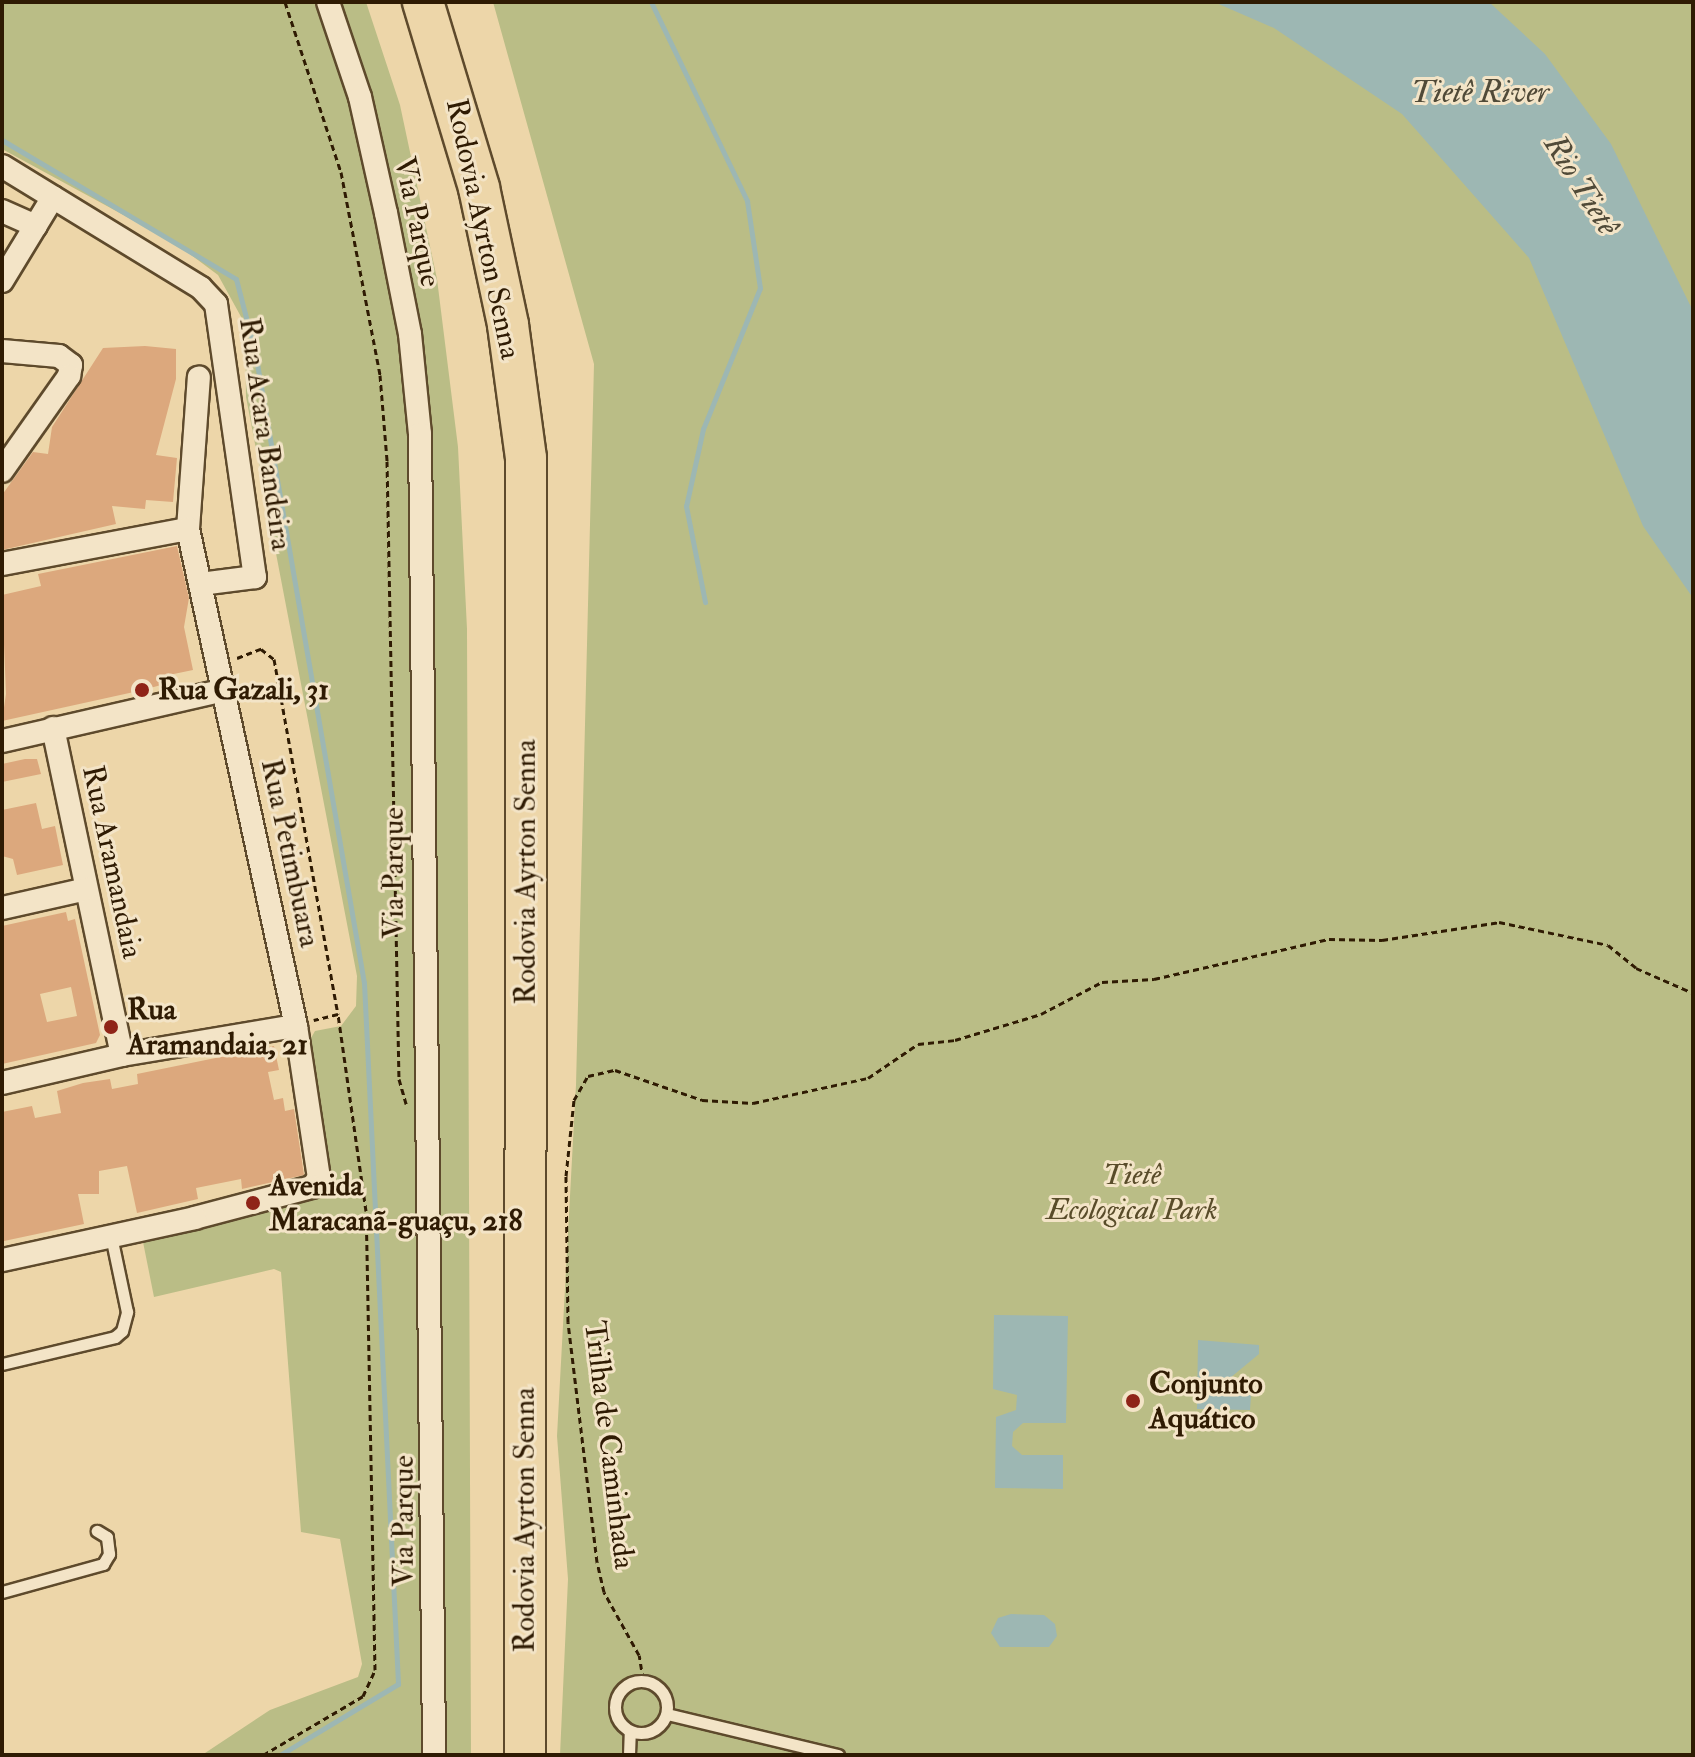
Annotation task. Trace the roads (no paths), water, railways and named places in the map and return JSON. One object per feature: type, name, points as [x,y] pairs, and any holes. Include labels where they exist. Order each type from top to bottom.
[{"type":"highway","name":"Rodovia Ayrton Senna","points":[[423,2],[445,59],[479,188],[508,325],[526,458],[525,1755]]},
{"type":"street","name":"Via Parque","points":[[328,2],[360,97],[386,213],[410,334],[420,434],[434,1755]]},
{"type":"street","name":"Rua Acara Bandeira","points":[[2,166],[201,288],[216,304],[255,577],[200,584]]},
{"type":"street","points":[[2,281],[53,197]]},
{"type":"street","points":[[2,211],[36,226]]},
{"type":"street","points":[[2,351],[59,356],[71,365],[69,376],[2,471]]},
{"type":"street","name":"Rua Petimbuara","points":[[111,1236],[318,1183],[296,1026],[188,529],[199,377]]},
{"type":"street","points":[[2,564],[188,529]]},
{"type":"street","points":[[2,741],[224,690]]},
{"type":"street","name":"Rua Aramandaia","points":[[53,728],[122,1055]]},
{"type":"street","points":[[2,908],[86,889]]},
{"type":"street","points":[[2,1083],[122,1055],[296,1026]]},
{"type":"street","points":[[2,1260],[111,1236]]},
{"type":"lane","points":[[2,1364],[115,1337],[122,1331],[127,1312],[111,1236]]},
{"type":"lane","points":[[2,1592],[103,1564],[109,1554],[107,1537],[97,1531]]},
{"type":"lane","points":[[643,1679],[657,1685],[666,1698],[667,1714],[659,1727],[645,1733],[630,1731],[617,1719],[614,1701],[624,1685],[643,1679]]},
{"type":"lane","points":[[667,1714],[838,1755]]},
{"type":"lane","points":[[629,1755],[630,1731]]},
{"type":"water","name":"Tietê River","points":[[1214,2],[1489,2],[1545,54],[1611,144],[1693,311],[1693,598],[1643,526],[1529,258],[1402,114],[1274,28]]},
{"type":"water","points":[[994,1315],[1068,1316],[1066,1423],[1023,1423],[1013,1432],[1012,1446],[1022,1455],[1063,1455],[1063,1489],[995,1488],[996,1417],[1016,1410],[1017,1395],[993,1389]]},
{"type":"water","points":[[1198,1340],[1259,1345],[1259,1354],[1230,1378],[1251,1396],[1250,1410],[1197,1409]]},
{"type":"water","points":[[1011,1614],[1044,1615],[1055,1624],[1057,1636],[1049,1647],[1000,1647],[991,1633],[998,1618]]},
{"type":"waterway","points":[[651,2],[747,201],[760,288],[703,429],[686,506],[705,602]]},
{"type":"waterway","points":[[2,140],[236,279],[255,352],[364,983],[398,1684],[280,1755]]},
{"type":"place","name":"Rua Gazali, 31","points":[[142,690]]},
{"type":"place","name":"Rua Aramandaia, 21","points":[[111,1027]]},
{"type":"place","name":"Avenida Maracanã-guaçu, 218","points":[[253,1203]]},
{"type":"place","name":"Conjunto Aquático","points":[[1133,1401]]},
{"type":"water label","name":"Rio Tietê","points":[[1581,185]]},
{"type":"park label","name":"Tietê Ecological Park","points":[[1132,1192]]}]
